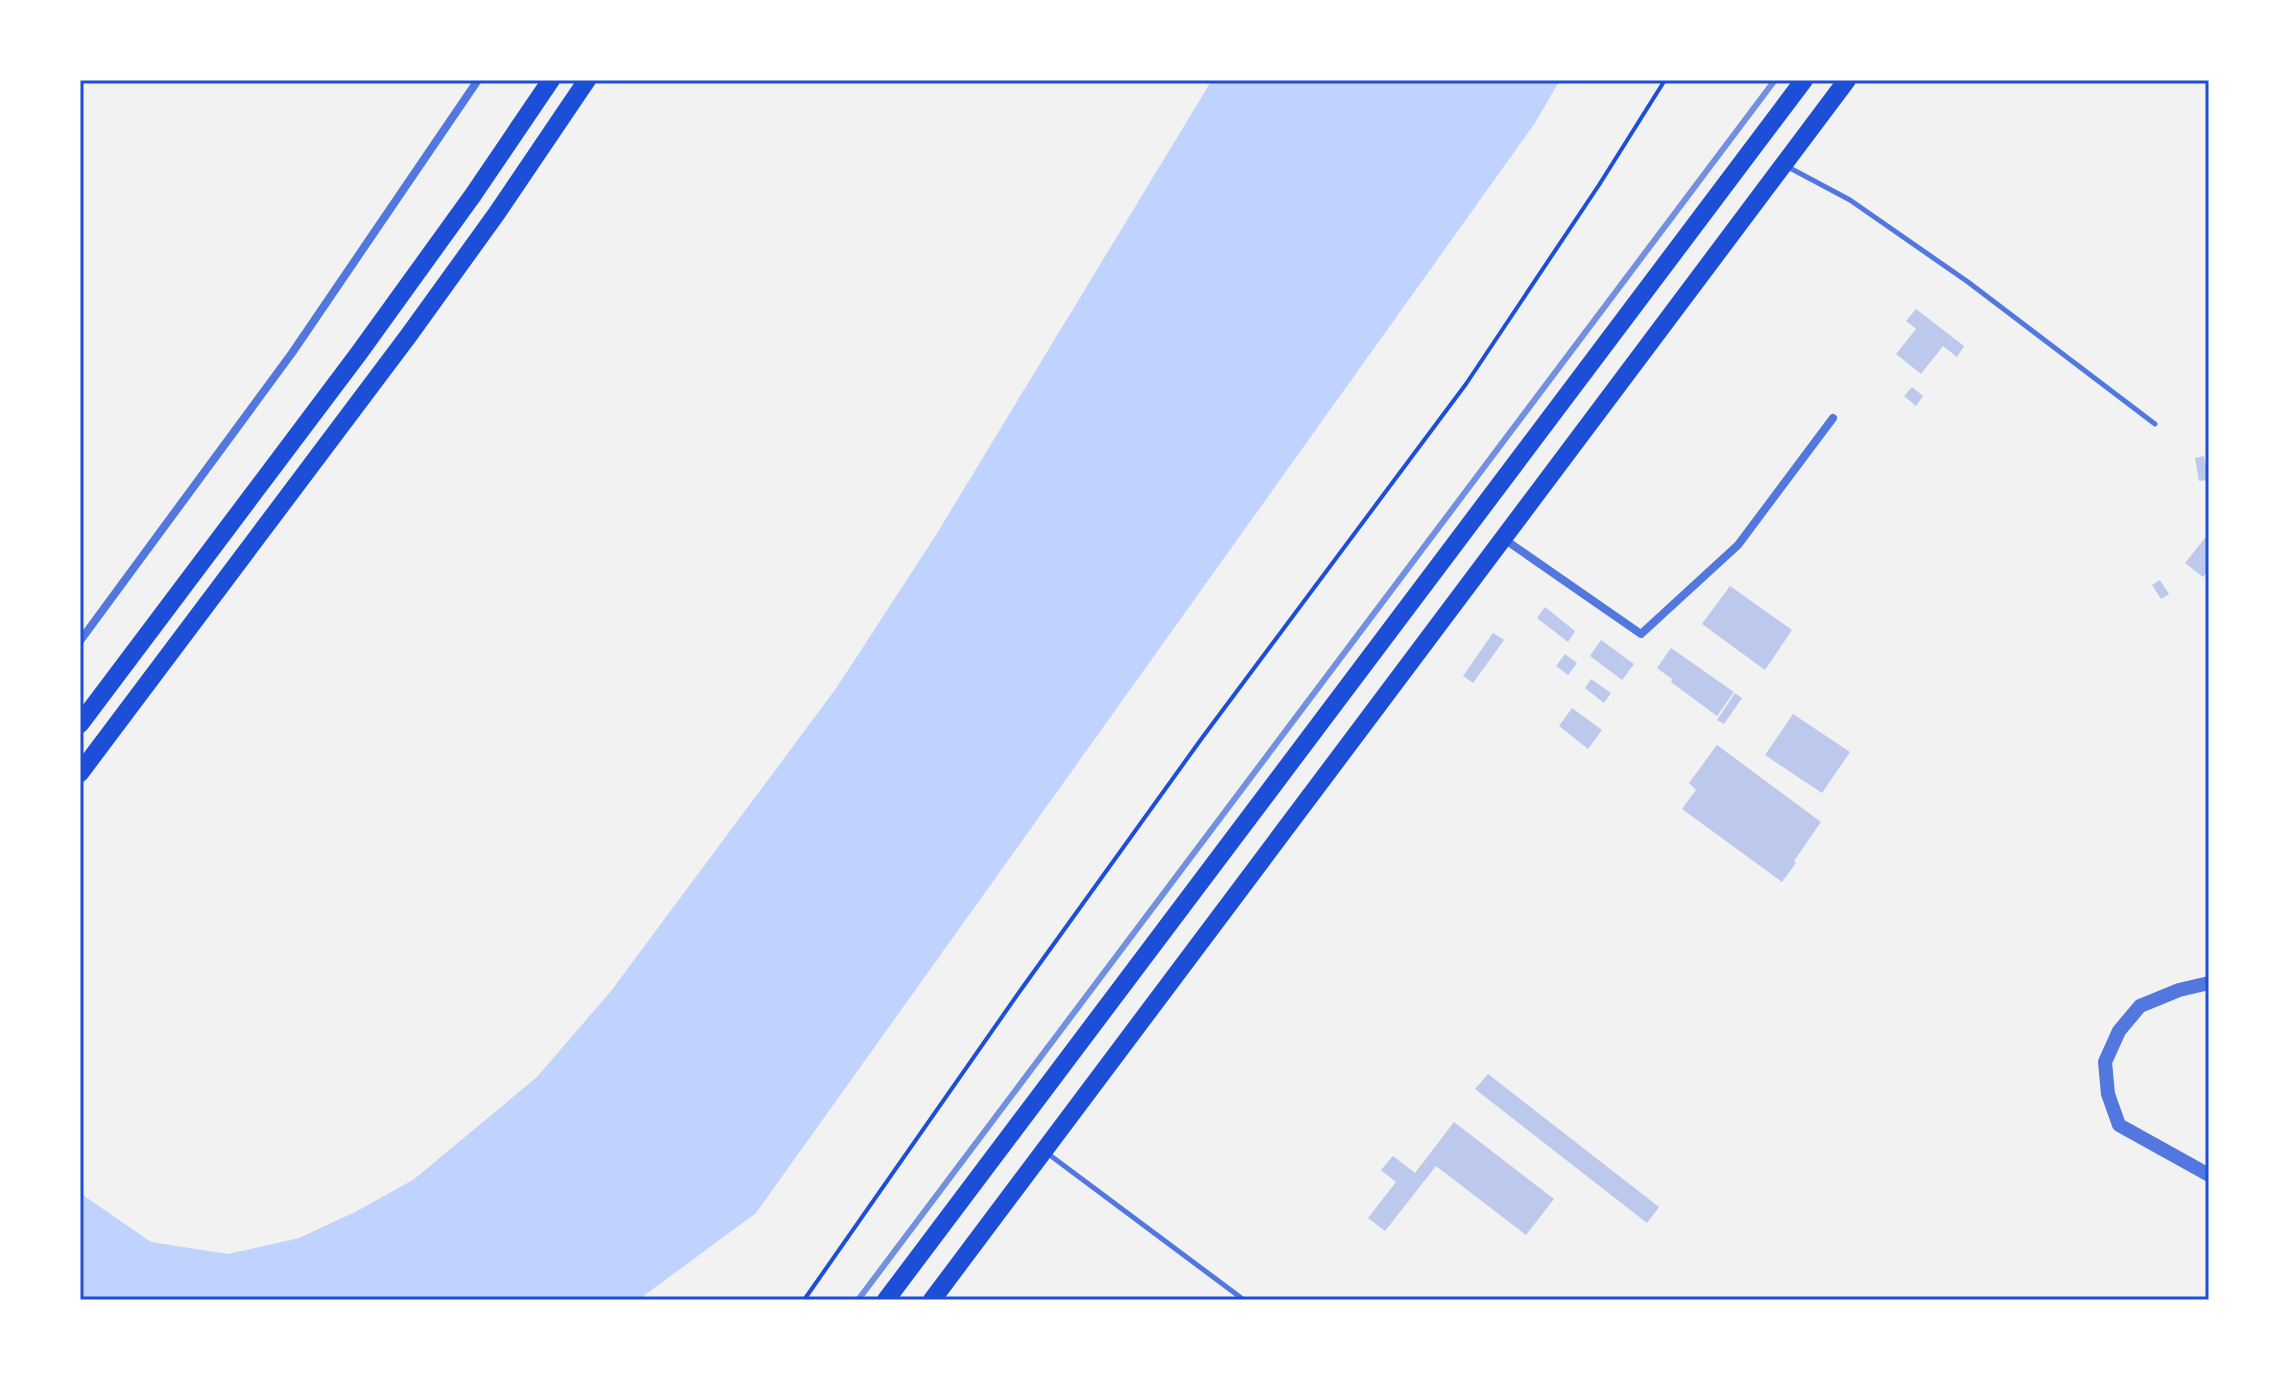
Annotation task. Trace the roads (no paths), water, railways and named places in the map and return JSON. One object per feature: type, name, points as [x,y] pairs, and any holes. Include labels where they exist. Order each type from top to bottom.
[{"type":"main road","points":[[80,724],[359,353],[551,80]]},
{"type":"main road","points":[[80,773],[409,335],[587,80]]},
{"type":"main road","points":[[886,1300],[1804,80]]},
{"type":"main road","points":[[932,1300],[1847,80]]},
{"type":"street","points":[[80,641],[292,353],[478,80]]},
{"type":"street","points":[[1504,539],[1641,634],[1738,545],[1833,418]]},
{"type":"street","points":[[2209,983],[2179,990],[2140,1006],[2119,1031],[2105,1062],[2108,1094],[2119,1125],[2209,1175]]},
{"type":"lane","points":[[1783,165],[1850,200],[1968,282],[2155,424]]},
{"type":"lane","points":[[1043,1150],[1244,1300]]},
{"type":"water","points":[[1212,80],[1560,80],[1535,123],[756,1213],[638,1300],[80,1300],[80,1193],[151,1242],[228,1254],[299,1238],[413,1180],[537,1077],[611,991],[837,687],[936,535]]},
{"type":"railway","points":[[858,1300],[1775,80]]}]
